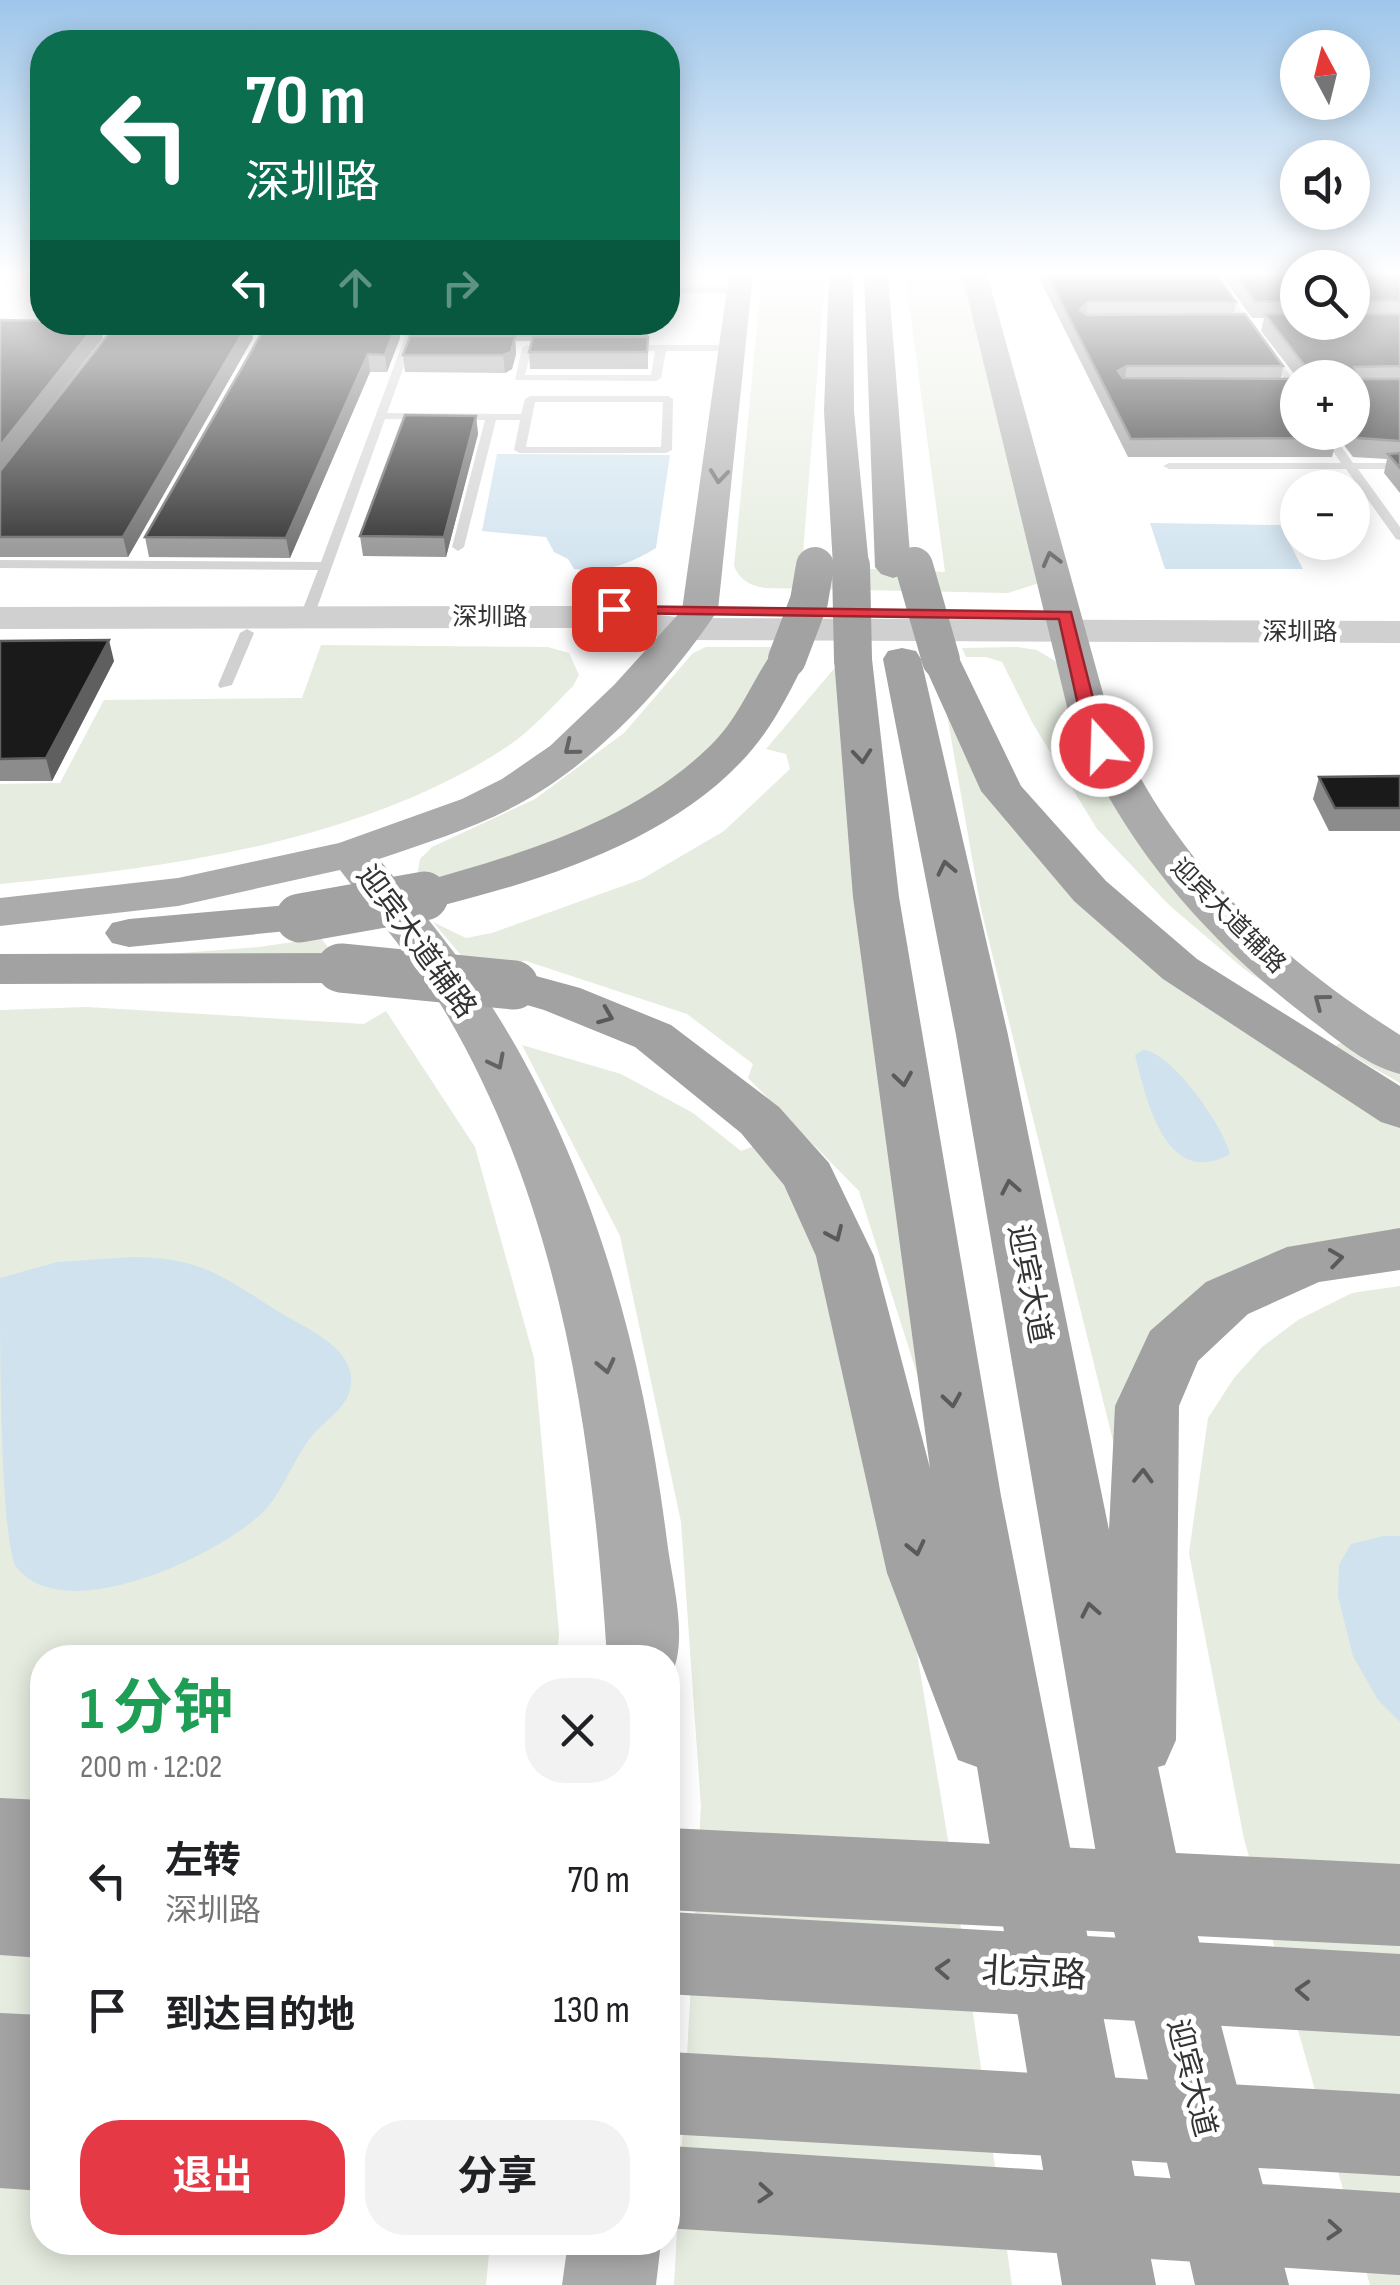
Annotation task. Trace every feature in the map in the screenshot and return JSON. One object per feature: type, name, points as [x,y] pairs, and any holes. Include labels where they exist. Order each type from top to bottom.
[{"type":"highway","points":[[0,942],[300,918],[424,896],[532,865],[636,821],[664,803],[692,784],[735,744],[780,679],[809,601],[833,566],[840,381]]},
{"type":"highway","points":[[882,381],[903,567],[899,659],[1002,791],[1090,890],[1180,969],[1400,1110]]},
{"type":"highway","name":"迎宾大道","points":[[833,566],[899,659],[982,1036],[1136,1854],[1242,2285]]},
{"type":"highway","name":"迎宾大道","points":[[899,659],[876,898],[967,1496],[1099,2258]]},
{"type":"highway","points":[[0,968],[341,968],[514,985],[562,999],[653,1036],[760,1120],[809,1177],[845,1256],[922,1573],[1030,1850]]},
{"type":"highway","points":[[1136,1854],[1147,1406],[1172,1348],[1227,1298],[1308,1262],[1400,1249]]},
{"type":"highway","points":[[0,1836],[30,1837]]},
{"type":"highway","points":[[680,1870],[1400,1905]]},
{"type":"highway","points":[[0,1914],[30,1915]]},
{"type":"highway","name":"北京路","points":[[680,1954],[1400,1995]]},
{"type":"highway","points":[[0,2056],[30,2057]]},
{"type":"highway","points":[[680,2094],[1400,2135]]},
{"type":"highway","points":[[0,2144],[30,2145]]},
{"type":"highway","points":[[680,2187],[1400,2234]]},
{"type":"main road","points":[[693,619],[728,381]]},
{"type":"main road","name":"迎宾大道辅路","points":[[1003,381],[1089,714],[1109,762],[1164,852],[1282,973],[1400,1058]]},
{"type":"main road","name":"迎宾大道辅路","points":[[642,1645],[635,1528],[608,1371],[566,1216],[494,1055],[454,987],[351,854],[517,788],[574,747],[693,619]]},
{"type":"main road","points":[[0,912],[178,892],[351,854]]},
{"type":"main road","points":[[609,2285],[613,2255]]},
{"type":"street","name":"深圳路","points":[[0,609],[1400,632]]},
{"type":"street","name":"深圳路","points":[[1068,624],[1400,613]]},
{"type":"street","name":"深圳路","points":[[0,618],[307,615]]},
{"type":"lane","points":[[307,615],[393,381]]},
{"type":"lane","points":[[1276,390],[1280,390]]},
{"type":"lane","points":[[668,398],[666,450],[520,450],[526,417],[530,399],[668,398]]},
{"type":"lane","points":[[380,416],[526,417]]},
{"type":"lane","points":[[458,547],[491,417]]},
{"type":"lane","points":[[1338,450],[1395,521],[1400,536]]},
{"type":"lane","points":[[1168,466],[1400,466]]},
{"type":"lane","points":[[134,565],[143,548]]},
{"type":"lane","points":[[0,564],[325,566]]},
{"type":"lane","points":[[225,685],[247,633]]},
{"type":"shaded area","points":[[752,381],[817,381],[802,566],[945,572],[919,381],[992,381],[1042,582],[1008,593],[766,588],[750,584],[734,566]]},
{"type":"shaded area","points":[[321,645],[548,647],[569,653],[579,675],[573,686],[514,742],[449,780],[389,807],[326,828],[196,859],[0,884],[0,784],[60,783],[104,700],[302,698]]},
{"type":"shaded area","points":[[706,647],[785,647],[695,775],[627,819],[414,892],[420,859],[432,847],[535,799],[624,733],[693,653]]},
{"type":"shaded area","points":[[962,648],[1037,650],[1063,666],[1105,782],[1400,1066],[1400,1083],[1335,1046],[1348,1039],[1244,969],[1169,905],[1097,829],[1032,722],[1002,662],[966,657]]},
{"type":"shaded area","points":[[838,664],[930,1415],[859,1191],[748,1078],[753,1064],[687,1014],[526,961],[470,966],[433,922],[466,938],[492,933],[642,879],[724,831],[790,769],[786,754],[766,749]]},
{"type":"shaded area","points":[[943,692],[1001,808],[1400,1124],[1400,1239],[1233,1281],[1121,1473],[981,909]]},
{"type":"shaded area","points":[[321,938],[339,963],[51,963],[259,947]]},
{"type":"shaded area","points":[[87,1007],[364,1024],[386,1011],[475,1147],[534,1358],[559,1633],[558,1645],[30,1645],[30,2255],[489,2255],[486,2285],[0,2285],[0,1010]]},
{"type":"shaded area","points":[[522,1045],[621,1074],[693,1113],[741,1151],[763,1143],[808,1198],[890,1490],[950,1852],[1012,2285],[674,2285],[676,2255],[680,2255],[680,2179],[701,1806],[681,1522],[620,1236]]},
{"type":"shaded area","points":[[1400,1286],[1400,2285],[1370,2285],[1244,1839],[1189,1553],[1208,1418],[1234,1378],[1262,1347],[1298,1320],[1352,1293]]},
{"type":"water","points":[[497,454],[670,455],[656,548],[617,566],[574,569],[568,559],[554,552],[546,537],[482,531]]},
{"type":"water","points":[[1150,523],[1280,525],[1280,560],[1298,560],[1303,569],[1165,569]]},
{"type":"water","points":[[1143,1050],[1168,1063],[1195,1092],[1218,1126],[1230,1154],[1208,1162],[1190,1160],[1175,1150],[1163,1134],[1145,1094],[1135,1055]]},
{"type":"water","points":[[134,1257],[178,1261],[227,1279],[333,1346],[348,1365],[351,1386],[344,1403],[305,1445],[267,1508],[217,1545],[143,1578],[104,1588],[68,1591],[37,1584],[15,1565],[6,1513],[0,1278],[57,1262]]},
{"type":"water","points":[[1400,1536],[1400,1722],[1378,1700],[1353,1656],[1338,1596],[1339,1565],[1351,1544]]},
{"type":"building","points":[[0,381],[52,381],[0,446]]},
{"type":"building","points":[[72,381],[215,381],[123,537],[0,537],[0,471]]},
{"type":"building","points":[[234,381],[356,381],[286,538],[145,537]]},
{"type":"building","points":[[1101,381],[1280,381],[1280,438],[1131,439]]},
{"type":"building","points":[[1370,381],[1400,381],[1400,441],[1370,439]]},
{"type":"building","points":[[405,415],[476,416],[444,537],[360,536]]},
{"type":"building","points":[[1400,453],[1400,468],[1388,454]]},
{"type":"building","points":[[109,640],[46,758],[0,759],[0,641]]},
{"type":"building","points":[[1400,776],[1400,808],[1335,808],[1319,777]]},
{"type":"route","points":[[614,609],[1066,615],[1089,714],[1102,746]]}]
